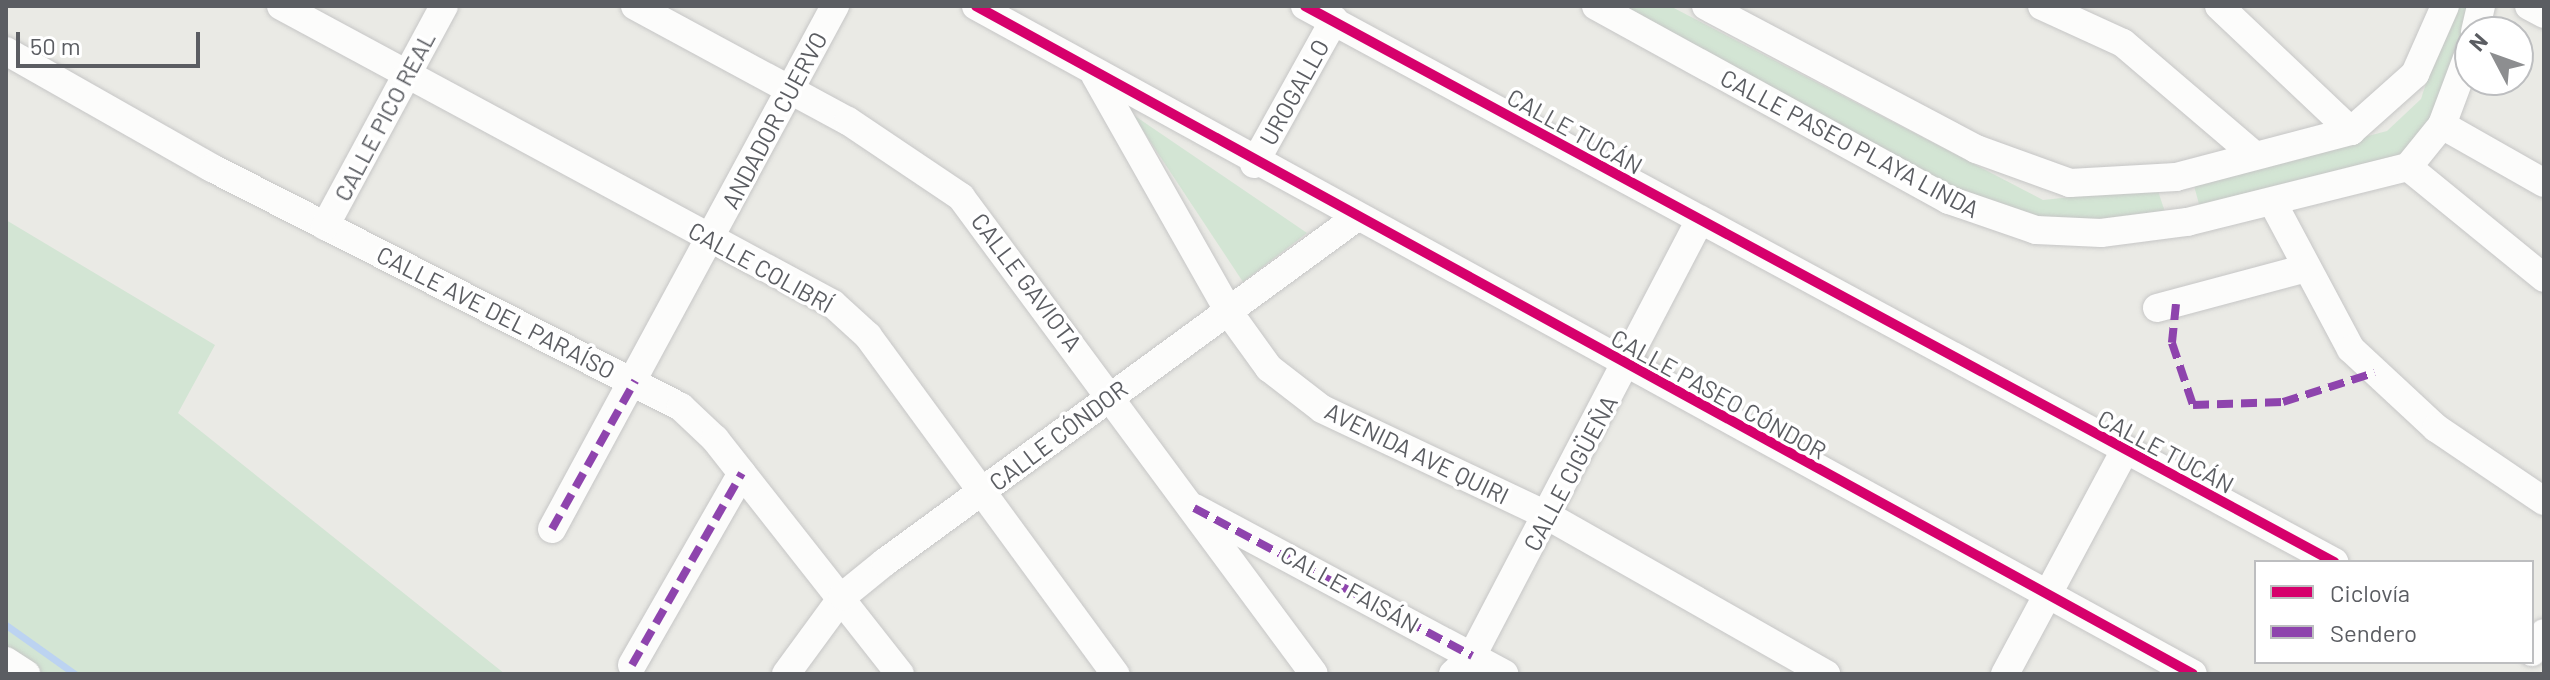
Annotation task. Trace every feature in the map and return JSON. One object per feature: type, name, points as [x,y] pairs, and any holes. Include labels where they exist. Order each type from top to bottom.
[{"type":"street","name":"CALLE COLIBRÍ","points":[[281,6],[791,278],[868,336],[1115,674]]},
{"type":"street","name":"CALLE PICO REAL","points":[[325,226],[444,6]]},
{"type":"street","name":"CALLE GAVIOTA","points":[[635,6],[787,92],[848,121],[961,197],[1112,394],[1314,674]]},
{"type":"street","name":"ANDADOR CUERVO","points":[[552,529],[713,239],[787,92],[835,6]]},
{"type":"street","name":"CALLE PASEO CÓNDOR","points":[[976,6],[1353,220],[2193,674]]},
{"type":"street","name":"CALLE TUCÁN","points":[[1305,6],[1698,223],[2330,560]]},
{"type":"street","name":"CALLE PASEO PLAYA LINDA","points":[[1596,6],[1991,218],[2036,230],[2101,233],[2187,222],[2274,205],[2408,167]]},
{"type":"street","points":[[1706,6],[2014,167],[2070,183],[2176,177],[2351,131],[2415,74],[2442,8]]},
{"type":"street","points":[[2042,6],[2123,43],[2254,155]]},
{"type":"street","points":[[2219,6],[2351,131]]},
{"type":"street","points":[[2529,6],[2544,14]]},
{"type":"street","name":"UROGALLO","points":[[1254,164],[1334,20]]},
{"type":"street","name":"CALLE AVE DEL PARAÍSO","points":[[6,51],[325,226],[681,407],[742,473],[843,596],[900,674]]},
{"type":"street","name":"AVENIDA AVE QUIRI","points":[[1095,75],[1230,314],[1269,368],[1322,409],[1548,516],[1826,674]]},
{"type":"street","points":[[2454,93],[2442,125],[2408,167],[2544,278]]},
{"type":"street","points":[[2442,125],[2544,183]]},
{"type":"street","points":[[2176,177],[2187,222]]},
{"type":"street","points":[[2274,205],[2303,269],[2374,373],[2436,428],[2544,501]]},
{"type":"street","name":"CALLE CÓNDOR","points":[[786,674],[843,596],[1112,394],[1230,314],[1353,220]]},
{"type":"street","name":"CALLE CIGÜEÑA","points":[[1463,665],[1548,516],[1698,223]]},
{"type":"street","points":[[2157,308],[2303,269]]},
{"type":"street","points":[[2005,674],[2044,596],[2124,452]]},
{"type":"street","points":[[632,665],[742,473]]},
{"type":"street","name":"CALLE FAISÁN","points":[[1194,508],[1463,665],[1504,674]]},
{"type":"street","points":[[6,661],[26,674]]},
{"type":"green space","points":[[1608,6],[1670,6],[2043,200],[2157,188],[2167,218],[2061,226],[1996,210]]},
{"type":"green space","points":[[2451,6],[2476,6],[2474,16],[2454,16],[2454,69],[2416,153],[2202,215],[2193,182],[2387,131],[2421,99]]},
{"type":"green space","points":[[1132,114],[1307,233],[1243,282]]},
{"type":"green space","points":[[6,220],[215,345],[178,413],[505,674],[39,674],[6,651]]},
{"type":"waterway","points":[[6,625],[75,674]]},
{"type":"marked path","points":[[2176,304],[2172,343],[2193,405],[2283,402],[2374,373]]},
{"type":"marked path","points":[[552,529],[635,381]]},
{"type":"marked path","points":[[632,665],[742,473]]},
{"type":"marked path","points":[[1194,508],[1472,656]]},
{"type":"cycle path","points":[[976,6],[2193,674]]},
{"type":"cycle path","points":[[1305,6],[2330,560]]}]
